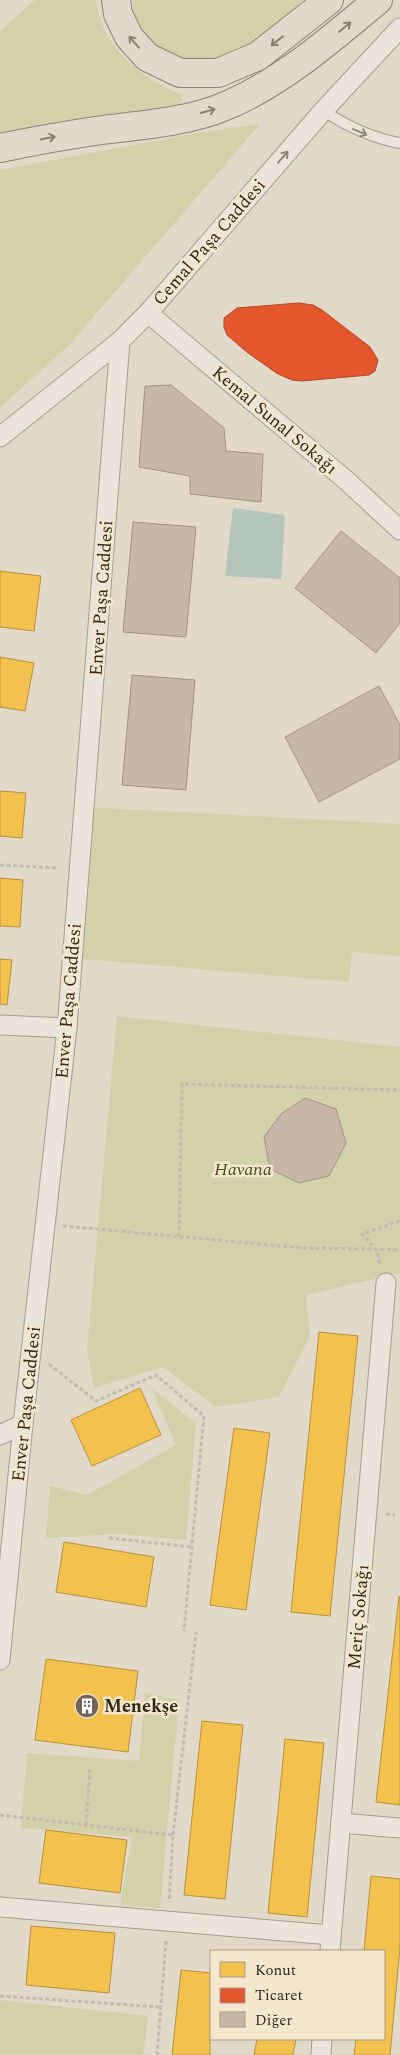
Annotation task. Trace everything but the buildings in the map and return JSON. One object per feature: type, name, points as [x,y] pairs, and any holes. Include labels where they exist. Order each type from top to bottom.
[{"type":"main road","points":[[116,0],[118,14],[129,37],[147,57],[180,73],[218,73],[258,56],[329,0]]},
{"type":"main road","points":[[0,148],[61,136],[173,121],[227,106],[270,84],[300,64],[378,0]]},
{"type":"street","name":"Cemal Paşa Caddesi","points":[[0,437],[120,341],[148,313],[323,111],[400,28]]},
{"type":"street","name":"Kemal Sunal Sokağı","points":[[148,313],[347,481],[400,530]]},
{"type":"street","name":"Enver Paşa Caddesi","points":[[0,1660],[23,1424],[67,1028],[120,341]]},
{"type":"street","points":[[0,1025],[67,1028]]},
{"type":"street","name":"Meriç Sokağı","points":[[330,1943],[386,1283]]},
{"type":"street","points":[[0,1435],[23,1424]]},
{"type":"street","points":[[341,1823],[400,1828]]},
{"type":"street","points":[[0,1906],[168,1921],[330,1943]]},
{"type":"street","points":[[321,2055],[322,2040]]},
{"type":"lane","points":[[323,111],[354,130],[380,140],[400,144]]},
{"type":"path","points":[[0,865],[80,869]]},
{"type":"path","points":[[179,1237],[182,1084],[400,1090]]},
{"type":"path","points":[[386,1283],[376,1249],[362,1234],[400,1221]]},
{"type":"path","points":[[45,1224],[304,1248],[400,1250]]},
{"type":"path","points":[[31,1350],[96,1401],[156,1376],[204,1416],[184,1631]]},
{"type":"path","points":[[109,1538],[192,1547]]},
{"type":"path","points":[[157,2055],[173,1835],[196,1632]]},
{"type":"path","points":[[86,1825],[90,1768]]},
{"type":"path","points":[[0,1815],[173,1835]]},
{"type":"path","points":[[0,1996],[161,2007]]},
{"type":"green space","points":[[35,0],[96,0],[106,33],[125,59],[166,88],[182,95],[181,104],[0,136],[0,31]]},
{"type":"green space","points":[[132,0],[304,0],[249,45],[217,61],[181,64],[144,38],[135,19]]},
{"type":"green space","points":[[260,124],[70,344],[0,408],[0,170],[208,131]]},
{"type":"green space","points":[[86,807],[400,824],[400,956],[352,952],[349,982],[73,958]]},
{"type":"green space","name":"Havana","points":[[117,1016],[400,1047],[400,1273],[306,1295],[310,1336],[279,1397],[216,1407],[163,1367],[94,1388],[87,1349]]},
{"type":"green space","points":[[152,1389],[196,1423],[186,1540],[118,1534],[46,1538],[50,1486],[87,1495],[176,1445]]},
{"type":"green space","points":[[145,1693],[179,1700],[160,1908],[120,1905],[132,1837],[21,1828],[27,1753],[139,1761]]},
{"type":"green space","points":[[0,2000],[148,2016],[143,2055],[0,2055]]},
{"type":"shaded area","points":[[233,508],[285,515],[281,579],[225,576]]},
{"type":"place","name":"Menekşe","points":[[87,1706]]}]
